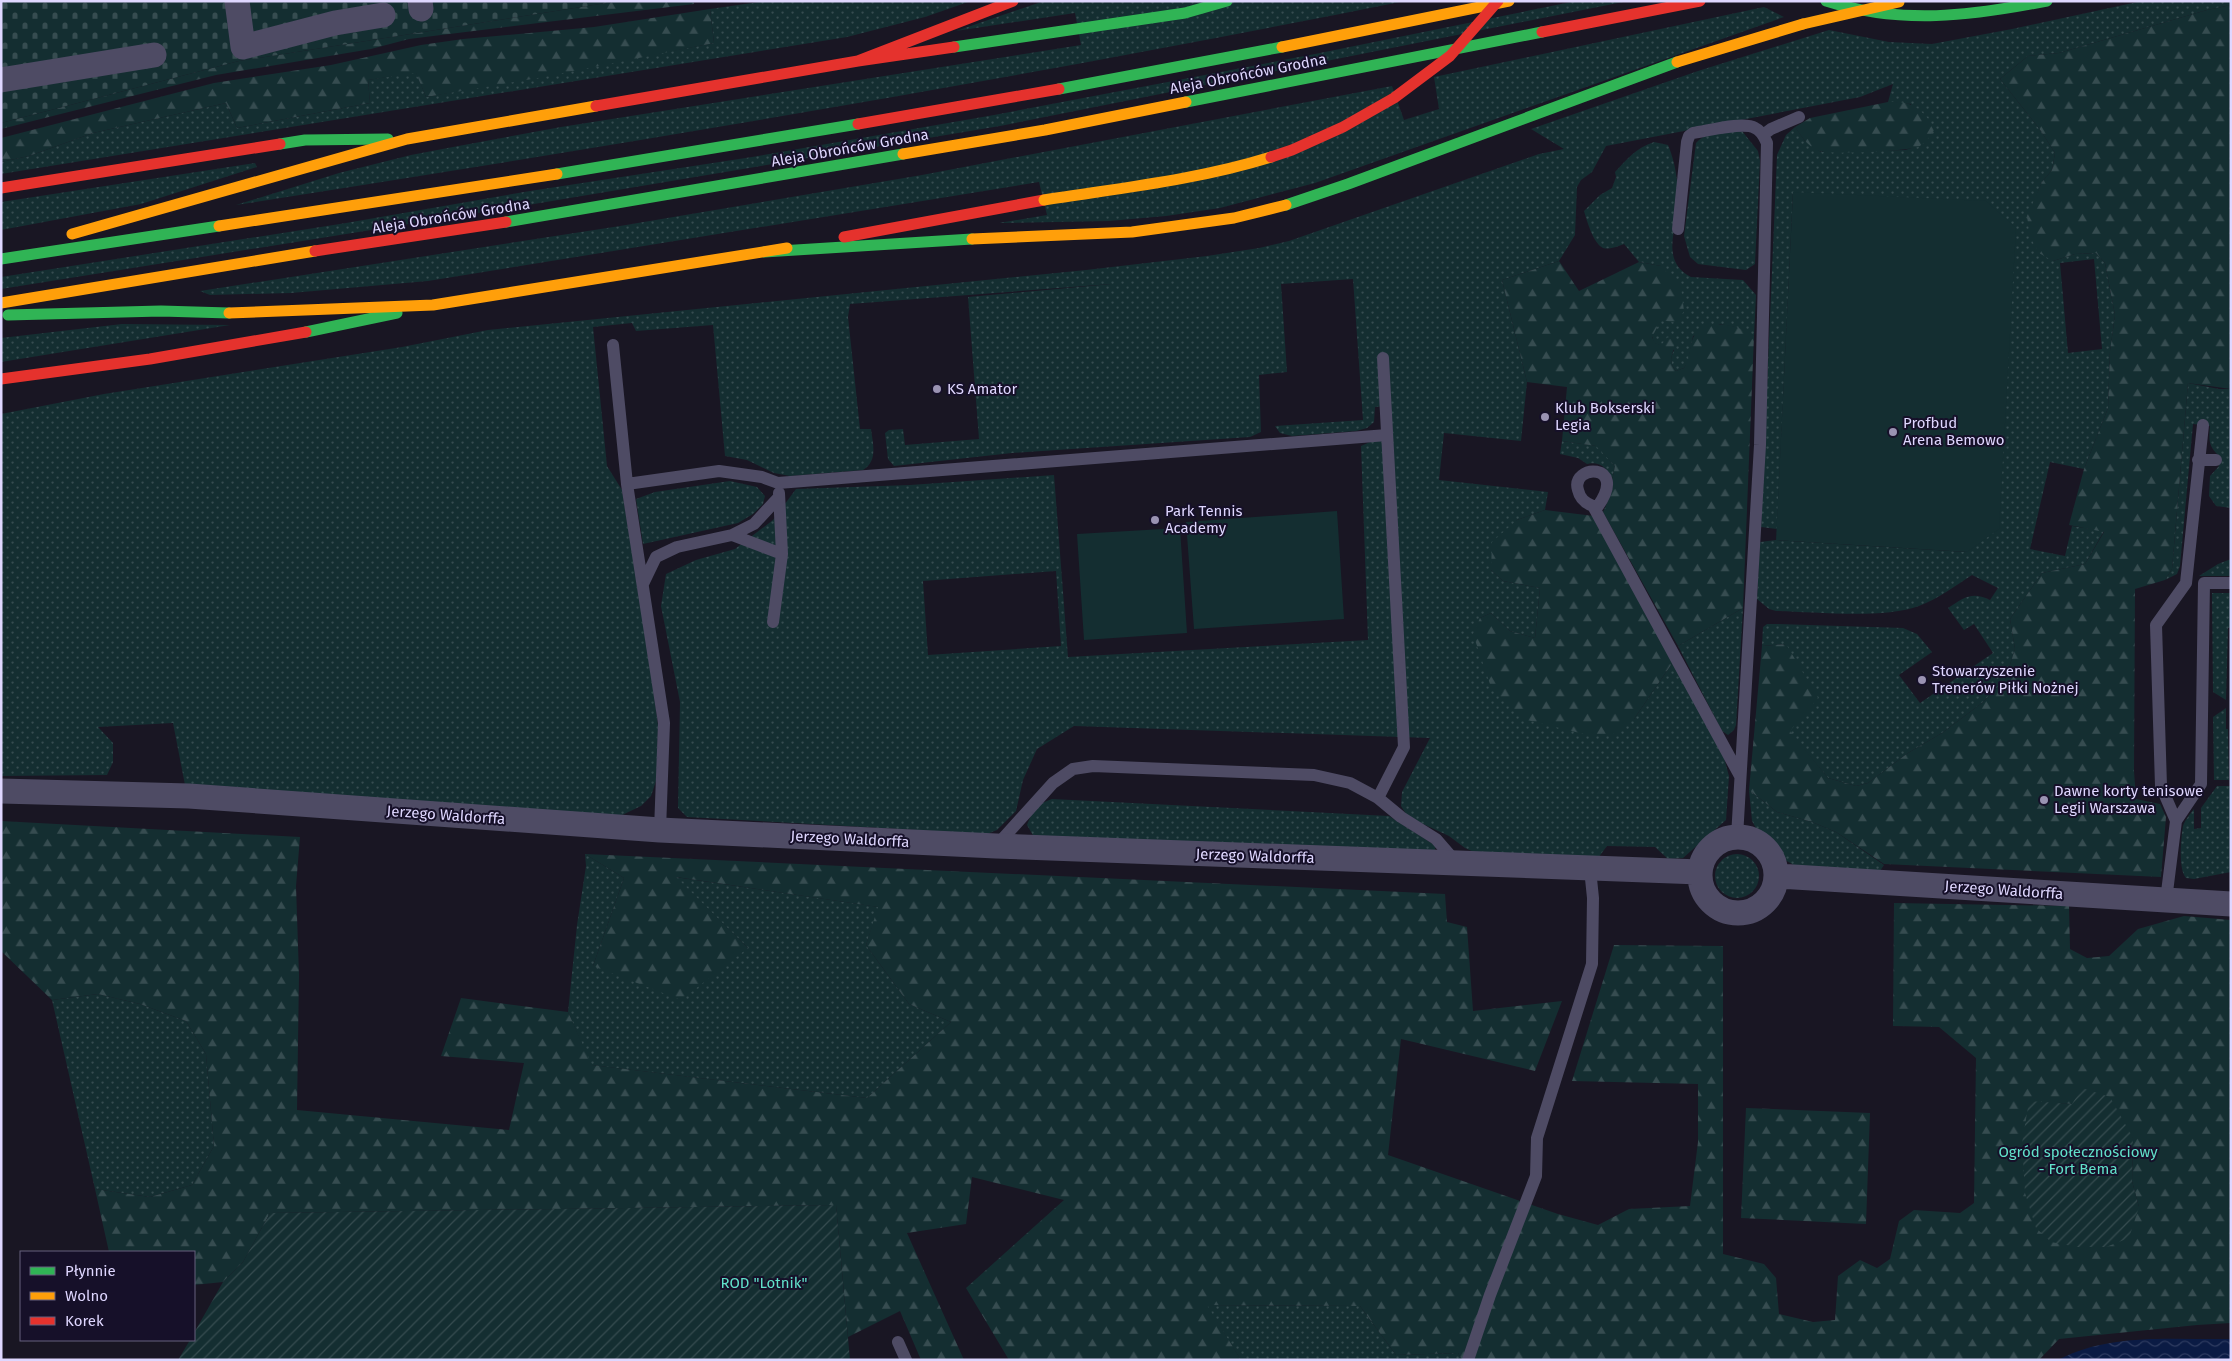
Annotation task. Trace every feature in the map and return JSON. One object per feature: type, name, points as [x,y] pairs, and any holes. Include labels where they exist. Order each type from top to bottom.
[{"type":"main road","points":[[858,61],[1013,1]]},
{"type":"main road","points":[[1,255],[338,156],[407,139],[858,61],[1185,13],[1227,1]]},
{"type":"main road","points":[[1,379],[111,366],[254,342],[434,305],[764,252],[1044,200],[1184,178],[1244,165],[1292,150],[1343,128],[1394,98],[1450,56],[1498,1]]},
{"type":"main road","name":"Aleja Obrońców Grodna","points":[[1,259],[609,166],[968,105],[1286,47],[1509,1]]},
{"type":"main road","name":"Aleja Obrońców Grodna","points":[[1,303],[219,266],[527,219],[1035,131],[1700,1]]},
{"type":"main road","points":[[1826,1],[1903,17],[1937,17],[2005,10],[2047,1]]},
{"type":"main road","points":[[764,252],[943,240],[1132,232],[1234,218],[1292,203],[1348,184],[1695,55],[1803,24],[1901,2]]},
{"type":"main road","points":[[1,188],[305,140],[407,139]]},
{"type":"main road","points":[[1,316],[160,311],[232,312],[434,305]]},
{"type":"street","points":[[237,1],[243,47],[335,24],[383,16]]},
{"type":"street","points":[[1,80],[154,56]]},
{"type":"street","name":"Jerzego Waldorffa","points":[[1,791],[189,796],[660,830],[996,846],[1700,872]]},
{"type":"street","points":[[1737,837],[1755,842],[1769,853],[1774,864],[1776,876],[1774,888],[1769,898],[1750,912],[1738,914],[1726,912],[1715,906],[1706,896],[1701,885],[1700,872],[1703,862],[1716,844],[1737,837]]},
{"type":"street","name":"Jerzego Waldorffa","points":[[1776,876],[2231,904]]},
{"type":"lane","points":[[1763,134],[1799,117]]},
{"type":"lane","points":[[1678,230],[1689,136],[1693,133],[1747,125],[1756,128],[1763,134],[1767,143],[1760,445],[1737,837]]},
{"type":"lane","points":[[614,345],[627,484],[664,723],[660,830]]},
{"type":"lane","points":[[1378,798],[1404,747],[1383,358]]},
{"type":"lane","points":[[2176,821],[2161,786],[2156,625],[2186,583],[2203,425]]},
{"type":"lane","points":[[627,484],[719,471],[762,477],[778,483],[1387,435]]},
{"type":"lane","points":[[2198,460],[2216,460]]},
{"type":"lane","points":[[773,622],[782,554],[778,483]]},
{"type":"lane","points":[[643,584],[656,557],[677,547],[732,535],[754,524],[779,498]]},
{"type":"lane","points":[[1594,506],[1740,776]]},
{"type":"lane","points":[[732,535],[782,554]]},
{"type":"lane","points":[[2166,900],[2176,821],[2201,784],[2204,583],[2231,584]]},
{"type":"lane","points":[[996,846],[1053,783],[1072,769],[1093,766],[1314,775],[1350,783],[1378,798],[1401,817],[1436,840],[1449,854],[1453,864]]},
{"type":"lane","points":[[1468,1360],[1490,1295],[1536,1176],[1537,1138],[1592,964],[1593,898],[1590,869]]},
{"type":"lane","points":[[898,1342],[906,1360]]},
{"type":"green space","points":[[1,1],[619,1],[239,61],[1,123]]},
{"type":"green space","points":[[619,1],[693,1],[694,4],[409,39],[371,49],[216,75],[1,129],[1,123],[239,61]]},
{"type":"green space","points":[[765,1],[971,1],[925,17],[847,37],[1,174],[1,162],[29,156],[93,133],[226,103],[237,128],[370,103],[368,80],[416,72],[426,97],[714,43],[710,9]]},
{"type":"green space","points":[[1044,1],[1405,1],[968,84],[236,205],[339,173],[411,155],[453,147],[561,127],[1081,45],[1075,13],[956,31]]},
{"type":"green space","points":[[1576,1],[1628,1],[1000,126],[528,205],[1,289],[1,277],[752,157],[994,115],[1315,54]]},
{"type":"green space","points":[[2142,1],[2231,1],[2231,5],[2207,10],[2059,53],[2028,56],[2000,79],[2041,131],[2055,153],[2052,170],[2042,182],[2036,197],[2053,261],[2075,254],[2096,253],[2105,263],[2115,315],[2110,351],[2108,408],[2084,469],[2050,462],[2030,549],[2065,556],[2072,526],[2104,531],[2085,564],[2042,573],[2010,619],[2015,649],[2005,680],[1982,703],[1942,733],[1908,753],[1868,783],[1856,786],[1828,778],[1789,731],[1786,644],[1762,646],[1763,627],[1767,624],[1777,624],[1903,628],[1917,634],[1932,652],[1899,675],[1920,703],[1993,653],[1974,624],[1964,630],[1948,608],[1963,599],[1973,596],[1990,600],[1998,588],[1972,575],[1940,596],[1919,606],[1905,610],[1869,614],[1776,611],[1769,609],[1757,599],[1760,542],[1776,540],[1967,552],[1793,192],[1777,529],[1761,527],[1777,155],[1786,135],[1795,127],[1805,141],[1821,152],[1905,150],[1919,146],[1911,104],[1888,102],[1893,84],[1860,97],[1606,146],[1592,172],[1581,180],[1577,187],[1575,235],[1559,261],[1502,280],[1527,382],[1521,441],[1444,433],[1439,480],[1548,492],[1545,510],[1517,520],[1491,570],[1503,581],[1540,588],[1535,638],[1510,631],[1491,613],[1480,618],[1634,719],[1673,662],[1723,754],[1729,776],[1726,820],[1683,858],[1668,859],[1655,847],[1607,846],[1598,858],[1481,855],[1465,848],[1449,836],[1408,817],[1401,806],[1402,792],[1430,738],[1074,726],[1037,749],[1023,780],[1016,811],[997,830],[987,834],[687,817],[678,808],[680,702],[661,606],[666,574],[696,560],[735,549],[773,520],[796,489],[910,485],[1054,475],[1068,657],[1368,640],[1361,446],[1381,437],[1388,406],[1375,407],[1374,422],[1367,428],[1356,431],[1292,436],[1280,433],[1275,426],[1363,420],[1353,279],[1281,284],[1287,372],[1259,375],[1261,432],[1250,437],[1012,453],[894,466],[888,459],[885,433],[889,430],[903,429],[905,445],[979,439],[968,297],[1111,284],[850,304],[848,317],[860,429],[871,429],[873,457],[868,466],[863,470],[790,476],[774,473],[747,460],[725,456],[713,325],[636,331],[632,323],[593,327],[607,466],[622,490],[650,656],[658,726],[657,778],[651,796],[641,806],[618,817],[185,785],[173,723],[98,727],[113,743],[113,762],[107,775],[1,776],[1,414],[104,394],[402,347],[488,330],[1086,270],[1259,248],[1289,241],[1539,154],[1564,149],[1531,129],[1698,71],[1829,30],[1889,42],[1932,44]],"holes":[[[2094,259],[2102,349],[2068,353],[2060,263]],[[1056,571],[1061,646],[928,655],[923,581]]]},
{"type":"green space","points":[[2231,5],[2231,389],[2188,383],[2172,569],[2165,580],[2135,589],[2134,771],[2136,799],[2160,804],[2166,817],[2161,877],[1884,864],[1836,832],[1812,822],[1777,812],[1749,790],[1762,646],[1786,644],[1818,698],[1790,731],[1828,778],[1856,786],[1868,783],[1908,753],[1942,733],[1982,703],[2005,680],[2015,649],[2010,619],[2042,573],[2085,564],[2104,532],[2069,525],[2084,469],[2108,408],[2110,351],[2115,315],[2105,263],[2096,253],[2075,254],[2053,261],[2039,253],[2030,237],[2027,216],[2042,182],[2052,170],[2055,153],[2041,131],[2000,79],[2028,56],[2059,53],[2207,10]]},
{"type":"green space","points":[[1764,7],[1784,17],[1315,183],[1220,208],[1166,216],[1109,221],[999,223],[1047,215],[1039,182],[428,281],[291,293],[210,295],[200,291],[620,226],[922,175],[1392,86],[1404,120],[1439,109],[1434,77]]},
{"type":"green space","points":[[710,9],[714,43],[538,78],[426,97],[416,73],[368,80],[370,103],[237,128],[226,103],[93,133],[29,156],[1,162],[1,138],[214,83],[331,65],[421,45],[463,39],[594,27]]},
{"type":"green space","points":[[1888,102],[1909,104],[1917,108],[1924,115],[1934,130],[1925,142],[1918,147],[1900,150],[1852,153],[1825,152],[1811,147],[1795,127],[1810,118]]},
{"type":"green space","points":[[1742,131],[1758,151],[1760,161],[1755,264],[1746,270],[1698,264],[1690,257],[1684,236],[1696,143],[1711,134]]},
{"type":"green space","points":[[1654,142],[1668,145],[1676,171],[1678,199],[1672,242],[1675,261],[1681,270],[1691,277],[1743,280],[1756,295],[1754,336],[1735,327],[1720,324],[1693,336],[1688,362],[1684,368],[1676,371],[1671,361],[1674,350],[1654,343],[1652,336],[1661,319],[1661,266],[1639,262],[1624,244],[1603,248],[1593,237],[1584,211],[1600,195],[1612,188],[1616,177],[1615,172],[1628,158],[1637,150]]},
{"type":"green space","points":[[255,163],[257,167],[141,204],[1,230],[1,202]]},
{"type":"green space","name":"Profbud Arena Bemowo","points":[[1793,192],[1986,201],[2016,228],[1999,529],[1967,552],[1776,540]]},
{"type":"green space","points":[[1559,261],[1579,291],[1639,262],[1661,266],[1681,288],[1684,311],[1677,323],[1661,320],[1652,337],[1655,343],[1661,345],[1668,337],[1675,341],[1671,360],[1676,371],[1684,368],[1693,338],[1704,327],[1721,324],[1739,328],[1754,336],[1743,608],[1678,646],[1603,512],[1608,501],[1615,466],[1596,446],[1562,441],[1567,387],[1527,382],[1502,280]]},
{"type":"green space","points":[[122,324],[230,325],[1,362],[1,338]]},
{"type":"green space","points":[[2188,383],[2219,389],[2231,389],[2231,508],[2216,506],[2209,496],[2210,476],[2219,466],[2218,455],[2210,442],[2210,426],[2193,424],[2180,566],[2177,574],[2165,580],[2172,569]]},
{"type":"green space","points":[[1562,441],[1597,446],[1615,466],[1612,481],[1609,473],[1600,465],[1587,464],[1578,458],[1560,454]]},
{"type":"green space","points":[[730,481],[757,487],[765,496],[763,504],[753,514],[738,523],[643,544],[636,499],[655,492]]},
{"type":"green space","points":[[1545,510],[1594,516],[1673,662],[1634,719],[1613,734],[1588,735],[1527,720],[1492,690],[1473,634],[1480,618],[1491,613],[1510,631],[1535,638],[1540,588],[1503,581],[1491,570],[1492,542],[1517,520]]},
{"type":"green space","points":[[1337,511],[1344,619],[1194,629],[1186,522]]},
{"type":"green space","points":[[1180,528],[1187,633],[1084,640],[1077,534]]},
{"type":"green space","points":[[2231,559],[2231,576],[2199,576],[2218,564]]},
{"type":"green space","points":[[2212,593],[2231,593],[2231,627],[2228,628],[2226,700],[2213,692]]},
{"type":"green space","points":[[1743,608],[1736,725],[1734,730],[1728,735],[1722,731],[1678,646]]},
{"type":"green space","points":[[2226,708],[2229,780],[2214,780],[2213,717]]},
{"type":"green space","points":[[2217,786],[2231,786],[2231,872],[2194,879],[2186,878],[2183,874],[2181,861],[2183,826],[2194,809],[2194,829],[2201,828],[2201,808]]},
{"type":"green space","points":[[1749,790],[1777,812],[1812,822],[1836,832],[1884,865],[1880,871],[1799,868],[1785,860],[1757,830],[1752,821]]},
{"type":"green space","points":[[1052,799],[1389,816],[1436,846],[1434,852],[1034,837],[1027,825],[1029,820],[1039,805]]},
{"type":"green space","points":[[1,821],[300,837],[296,886],[299,975],[297,1110],[509,1130],[524,1063],[441,1056],[461,998],[568,1012],[592,1065],[867,1098],[951,1022],[909,1004],[866,945],[878,907],[676,877],[748,948],[681,1000],[593,966],[624,878],[585,854],[1445,894],[1447,922],[1467,927],[1473,1011],[1562,1001],[1535,1071],[1401,1039],[1388,1155],[1558,1214],[1598,1225],[1629,1209],[1690,1206],[1698,1142],[1698,1084],[1572,1081],[1614,945],[1723,946],[1723,1254],[1764,1264],[1776,1278],[1779,1314],[1813,1322],[1835,1320],[1838,1276],[1860,1260],[1877,1268],[1890,1259],[1899,1221],[1914,1210],[1960,1213],[1974,1203],[1976,1058],[1939,1027],[1893,1026],[1894,903],[2069,906],[2070,949],[2087,958],[2109,956],[2138,929],[2184,916],[2231,920],[2231,1323],[2059,1339],[2039,1360],[1462,1360],[1458,1353],[1396,1355],[1360,1306],[1207,1305],[1241,1360],[1009,1360],[966,1288],[1064,1200],[972,1177],[966,1224],[907,1233],[964,1360],[921,1360],[900,1311],[848,1337],[836,1205],[270,1213],[243,1262],[223,1282],[195,1285],[195,1251],[109,1251],[95,1189],[150,1197],[192,1185],[214,1146],[206,1054],[186,1021],[140,1004],[98,994],[52,1000],[1,951]],"holes":[[[2029,1102],[2073,1104],[2133,1138],[2132,1181],[2139,1207]]]},
{"type":"green space","points":[[585,854],[624,878],[593,966],[748,948],[675,877],[879,907],[866,945],[909,1004],[951,1022],[867,1098],[591,1065],[568,1012],[577,925],[586,866]]},
{"type":"green space","points":[[1741,854],[1753,860],[1758,867],[1758,885],[1753,892],[1746,897],[1733,898],[1725,895],[1718,888],[1715,872],[1718,864],[1725,857]]},
{"type":"green space","points":[[98,994],[140,1004],[186,1021],[206,1054],[214,1146],[192,1185],[150,1197],[95,1189],[52,1000]]},
{"type":"green space","name":"Ogród społecznościowy - Fort Bema","points":[[2082,1088],[2110,1097],[2133,1138],[2132,1181],[2139,1207],[2129,1238],[2106,1247],[2077,1247],[2051,1242],[2036,1228],[2025,1193],[2022,1143],[2029,1101],[2072,1104]]},
{"type":"green space","points":[[1746,1108],[1870,1113],[1866,1224],[1741,1218]]},
{"type":"green space","name":"ROD \"Lotnik\"","points":[[836,1205],[850,1360],[178,1360],[189,1341],[195,1341],[195,1331],[223,1282],[243,1262],[270,1213]]},
{"type":"green space","points":[[1206,1305],[1360,1306],[1396,1355],[1458,1353],[1462,1360],[1241,1360]]},
{"type":"water","points":[[2143,1339],[2231,1339],[2231,1360],[2058,1360],[2078,1351],[2121,1341]]},
{"type":"traffic: fast","points":[[954,47],[1185,13],[1227,1]]},
{"type":"traffic: fast","points":[[1826,1],[1854,9],[1909,16],[1936,16],[1991,11],[2047,1]]},
{"type":"traffic: fast","points":[[1186,102],[1542,32]]},
{"type":"traffic: fast","points":[[1059,89],[1282,47]]},
{"type":"traffic: fast","points":[[1286,205],[1348,184],[1677,62]]},
{"type":"traffic: fast","points":[[557,174],[858,124]]},
{"type":"traffic: fast","points":[[280,144],[305,140],[388,139]]},
{"type":"traffic: fast","points":[[506,222],[903,154]]},
{"type":"traffic: fast","points":[[1,259],[219,226]]},
{"type":"traffic: fast","points":[[764,252],[972,239]]},
{"type":"traffic: fast","points":[[8,315],[161,311],[229,313]]},
{"type":"traffic: fast","points":[[306,332],[397,313]]},
{"type":"traffic: slow","points":[[1282,47],[1509,1]]},
{"type":"traffic: slow","points":[[1803,24],[1899,2]]},
{"type":"traffic: slow","points":[[1677,62],[1803,24]]},
{"type":"traffic: slow","points":[[903,154],[1045,130],[1186,102]]},
{"type":"traffic: slow","points":[[407,139],[596,106]]},
{"type":"traffic: slow","points":[[72,234],[407,139]]},
{"type":"traffic: slow","points":[[1044,200],[1187,178],[1271,157]]},
{"type":"traffic: slow","points":[[219,226],[557,174]]},
{"type":"traffic: slow","points":[[972,239],[1132,232],[1234,218],[1286,205]]},
{"type":"traffic: slow","points":[[433,305],[787,248]]},
{"type":"traffic: slow","points":[[1,303],[315,251]]},
{"type":"traffic: slow","points":[[229,313],[433,305]]},
{"type":"traffic: jam","points":[[858,61],[1013,1]]},
{"type":"traffic: jam","points":[[1271,157],[1292,150],[1343,127],[1394,98],[1450,56],[1498,1]]},
{"type":"traffic: jam","points":[[1542,32],[1700,1]]},
{"type":"traffic: jam","points":[[596,106],[858,61],[954,47]]},
{"type":"traffic: jam","points":[[858,124],[1059,89]]},
{"type":"traffic: jam","points":[[1,188],[280,144]]},
{"type":"traffic: jam","points":[[844,237],[1044,200]]},
{"type":"traffic: jam","points":[[315,251],[506,222]]},
{"type":"traffic: jam","points":[[1,379],[150,359],[306,332]]},
{"type":"place","name":"KS Amator","points":[[937,389]]},
{"type":"place","name":"Klub Bokserski Legia","points":[[1545,417]]},
{"type":"place","name":"Profbud Arena Bemowo","points":[[1893,432]]},
{"type":"place","name":"Park Tennis Academy","points":[[1155,520]]},
{"type":"place","name":"Stowarzyszenie Trenerów Piłki Nożnej","points":[[1922,680]]},
{"type":"place","name":"Dawne korty tenisowe Legii Warszawa","points":[[2044,800]]}]
